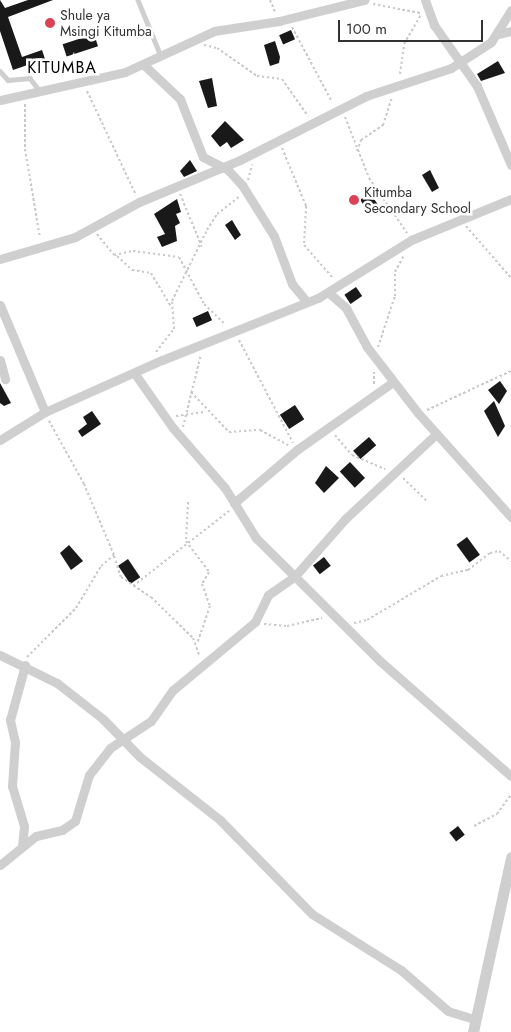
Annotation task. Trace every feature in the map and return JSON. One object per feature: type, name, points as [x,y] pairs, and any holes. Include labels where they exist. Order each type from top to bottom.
[{"type":"street","points":[[425,0],[425,15],[462,61],[511,165]]},
{"type":"street","points":[[0,100],[25,93],[83,82],[144,65],[188,41],[214,31],[279,21],[362,1]]},
{"type":"street","points":[[498,34],[511,10]]},
{"type":"street","points":[[0,258],[42,248],[93,228],[139,202],[179,188],[219,166],[255,152],[340,112],[366,96],[397,87],[462,61],[498,34],[511,31]]},
{"type":"street","points":[[144,65],[180,99],[198,150],[236,177],[274,236],[292,284],[307,302]]},
{"type":"street","points":[[0,440],[45,412],[203,344],[236,333],[307,302],[332,290],[411,240],[511,199]]},
{"type":"street","points":[[332,290],[346,308],[375,359],[393,382],[436,434],[511,516]]},
{"type":"street","points":[[0,305],[45,412]]},
{"type":"street","points":[[0,360],[5,379]]},
{"type":"street","points":[[135,374],[164,417],[234,503],[256,538],[342,621],[380,661],[511,776]]},
{"type":"street","points":[[234,503],[328,427],[374,393],[393,382]]},
{"type":"street","points":[[0,865],[22,846],[75,821],[89,775],[122,738],[151,721],[173,690],[255,622],[268,596],[295,576],[393,472],[436,434]]},
{"type":"street","points":[[0,655],[25,665],[57,683],[122,738],[152,768],[220,820],[312,914],[401,970],[448,1011],[475,1018]]},
{"type":"street","points":[[22,846],[24,826],[12,786],[16,742],[10,720],[25,665]]},
{"type":"street","points":[[473,1032],[511,857]]},
{"type":"lane","points":[[138,0],[161,56]]},
{"type":"lane","points":[[0,71],[8,80],[30,78],[39,90]]},
{"type":"path","points":[[270,0],[279,21]]},
{"type":"path","points":[[357,151],[361,140],[383,125],[397,87],[401,53],[425,15],[362,1]]},
{"type":"path","points":[[288,19],[340,112],[374,188],[411,240],[395,272],[395,296],[375,359],[374,393]]},
{"type":"path","points":[[188,41],[218,48],[257,76],[282,78],[316,123]]},
{"type":"path","points":[[83,82],[139,202]]},
{"type":"path","points":[[25,93],[25,149],[42,248]]},
{"type":"path","points":[[280,139],[284,160],[306,206],[304,245],[331,275],[332,290]]},
{"type":"path","points":[[171,306],[217,214],[245,192],[255,152]]},
{"type":"path","points":[[179,188],[202,247]]},
{"type":"path","points":[[462,220],[511,278]]},
{"type":"path","points":[[93,228],[116,256],[132,270],[151,273],[171,306],[174,329],[153,356]]},
{"type":"path","points":[[116,256],[133,251],[179,256],[204,304],[236,333],[296,447],[257,430],[231,433],[206,412],[191,392]]},
{"type":"path","points":[[186,416],[203,344]]},
{"type":"path","points":[[418,413],[456,400],[511,371]]},
{"type":"path","points":[[45,412],[57,444],[84,484],[114,555],[121,577],[151,597],[197,643]]},
{"type":"path","points":[[164,417],[186,416],[206,412]]},
{"type":"path","points":[[328,427],[352,456],[393,472],[428,502]]},
{"type":"path","points":[[188,502],[186,541],[209,572],[202,584],[210,606],[197,643],[200,666]]},
{"type":"path","points":[[133,586],[186,541],[226,514],[234,503]]},
{"type":"path","points":[[255,622],[287,626],[317,618],[342,621],[367,620],[400,598],[441,576],[468,570],[490,553],[499,551],[511,561]]},
{"type":"path","points":[[25,665],[35,646],[76,608],[101,566],[114,555]]},
{"type":"path","points":[[474,826],[497,814],[511,795]]},
{"type":"building","points":[[0,0],[5,8],[28,0],[53,0],[8,17],[22,57],[42,50],[45,59],[13,70],[0,31]]},
{"type":"building","points":[[291,30],[295,39],[283,44],[279,35]]},
{"type":"building","points":[[94,34],[98,46],[67,57],[63,44]]},
{"type":"building","points":[[275,41],[280,57],[279,63],[270,66],[264,45]]},
{"type":"building","points":[[498,61],[505,73],[481,81],[477,74]]},
{"type":"building","points":[[212,78],[217,106],[208,108],[199,81]]},
{"type":"building","points":[[225,121],[244,140],[231,148],[227,142],[220,147],[211,136]]},
{"type":"building","points":[[190,160],[197,171],[184,177],[180,171]]},
{"type":"building","points":[[430,170],[439,188],[432,192],[422,175]]},
{"type":"building","points":[[370,193],[378,205],[368,211],[360,200]]},
{"type":"building","points":[[177,199],[181,212],[176,214],[180,223],[175,226],[177,241],[162,247],[157,237],[165,234],[154,214]]},
{"type":"building","points":[[232,220],[241,235],[235,240],[225,225]]},
{"type":"building","points":[[356,287],[362,296],[351,304],[344,295]]},
{"type":"building","points":[[208,311],[212,320],[197,327],[192,318]]},
{"type":"building","points":[[500,381],[507,391],[499,404],[488,390]]},
{"type":"building","points":[[0,383],[11,403],[4,406],[0,403]]},
{"type":"building","points":[[494,401],[505,426],[498,437],[484,411]]},
{"type":"building","points":[[295,405],[304,419],[289,429],[280,415]]},
{"type":"building","points":[[92,411],[101,424],[82,437],[78,431],[87,424],[83,417]]},
{"type":"building","points":[[369,437],[376,445],[360,459],[353,451]]},
{"type":"building","points":[[350,462],[365,478],[355,488],[340,472]]},
{"type":"building","points":[[326,466],[339,478],[324,493],[315,483]]},
{"type":"building","points":[[467,537],[480,555],[469,562],[456,545]]},
{"type":"building","points":[[69,545],[83,561],[71,570],[60,553]]},
{"type":"building","points":[[324,557],[331,566],[320,574],[313,566]]},
{"type":"building","points":[[128,559],[140,577],[130,584],[118,566]]},
{"type":"building","points":[[458,826],[465,835],[456,841],[449,833]]},
{"type":"place","name":"Shule ya Msingi Kitumba","points":[[50,23]]},
{"type":"place","name":"Kitumba Secondary School","points":[[354,200]]},
{"type":"district","name":"KITUMBA","points":[[62,68]]}]
